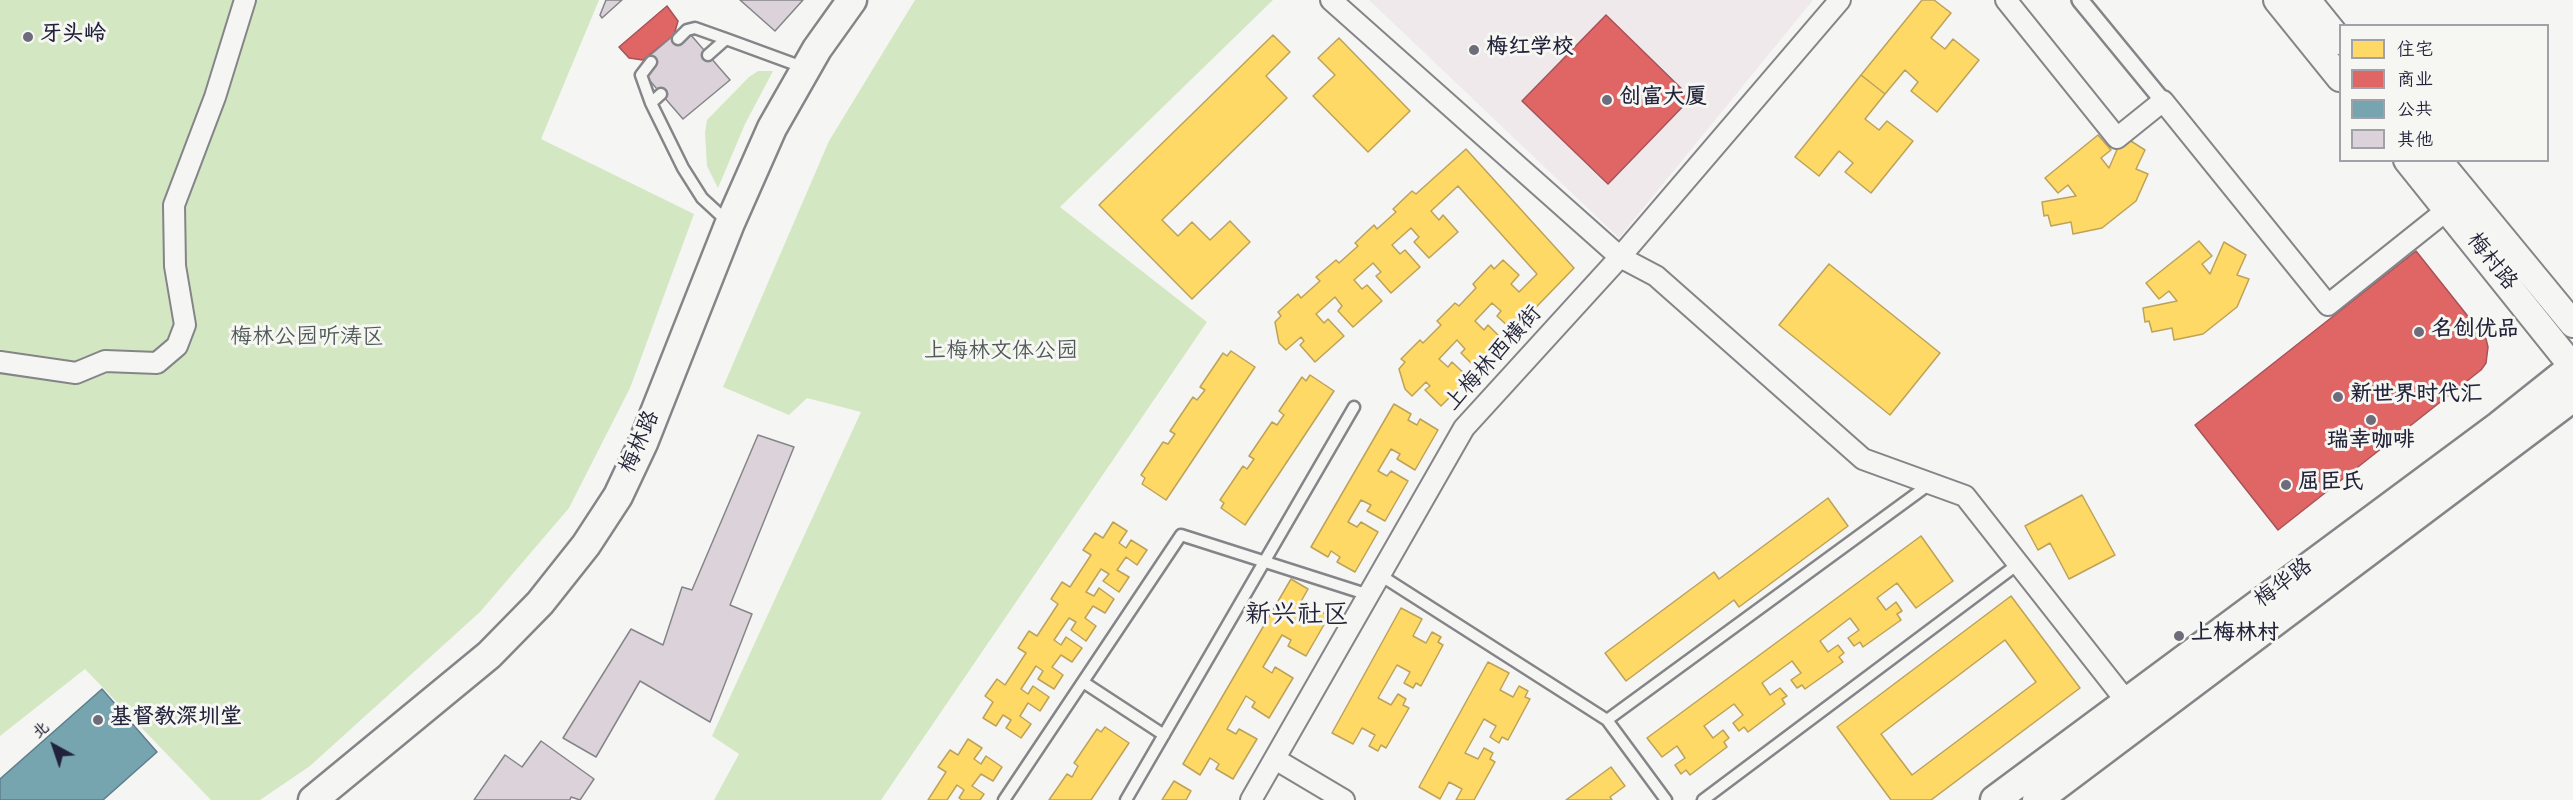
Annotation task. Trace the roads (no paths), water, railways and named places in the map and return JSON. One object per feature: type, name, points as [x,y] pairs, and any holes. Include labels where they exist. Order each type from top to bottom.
[{"type":"main road","name":"梅林路","points":[[313,800],[489,655],[540,603],[586,545],[618,496],[643,443],[730,223],[772,128],[805,68],[852,0]]},
{"type":"main road","name":"梅林路","points":[[340,800],[517,652],[554,616],[587,572],[621,517],[655,453],[760,194],[794,121],[835,52],[872,0]]},
{"type":"main road","name":"梅华路","points":[[1995,800],[2499,426],[2573,367]]},
{"type":"main road","name":"梅华路","points":[[2037,800],[2573,397]]},
{"type":"street","points":[[0,362],[76,373],[105,361],[157,363],[177,346],[185,325],[175,266],[174,205],[215,98],[245,0]]},
{"type":"street","points":[[1331,0],[1620,258],[1656,276],[1863,459],[1965,496],[2127,702]]},
{"type":"street","name":"上梅林西横街","points":[[1251,800],[1464,428],[1620,258],[1840,0]]},
{"type":"street","points":[[2006,0],[2117,138],[2163,101]]},
{"type":"street","points":[[2080,0],[2328,305],[2447,210]]},
{"type":"street","points":[[2277,0],[2339,77]]},
{"type":"street","points":[[2307,0],[2339,40]]},
{"type":"street","name":"梅村路","points":[[2409,162],[2573,367]]},
{"type":"street","name":"梅村路","points":[[2440,162],[2573,324]]},
{"type":"street","points":[[1275,759],[1344,800]]},
{"type":"lane","points":[[678,39],[687,30],[695,28],[805,68]]},
{"type":"lane","points":[[708,54],[726,39]]},
{"type":"lane","points":[[651,62],[641,75],[651,103],[683,168],[702,198],[730,223]]},
{"type":"lane","points":[[651,103],[661,94]]},
{"type":"lane","points":[[1126,800],[1354,407]]},
{"type":"lane","points":[[1607,720],[1931,483]]},
{"type":"lane","points":[[1004,800],[1181,535],[1369,595]]},
{"type":"lane","points":[[1703,800],[2018,564]]},
{"type":"lane","points":[[1380,575],[1607,720],[1666,800]]},
{"type":"lane","points":[[1083,682],[1164,735]]},
{"type":"place","name":"牙头岭","points":[[28,37]]},
{"type":"place","name":"梅红学校","points":[[1474,50]]},
{"type":"place","name":"创富大厦","points":[[1607,100]]},
{"type":"place","name":"名创优品","points":[[2419,332]]},
{"type":"place","name":"新世界时代汇","points":[[2338,397]]},
{"type":"place","name":"瑞幸咖啡","points":[[2371,420]]},
{"type":"place","name":"屈臣氏","points":[[2286,485]]},
{"type":"place","name":"上梅林村","points":[[2179,636]]},
{"type":"place","name":"基督教深圳堂","points":[[98,720]]},
{"type":"district","name":"新兴社区","points":[[1297,618]]},
{"type":"park label","name":"梅林公园听涛区","points":[[307,340]]},
{"type":"park label","name":"上梅林文体公园","points":[[1001,354]]}]
